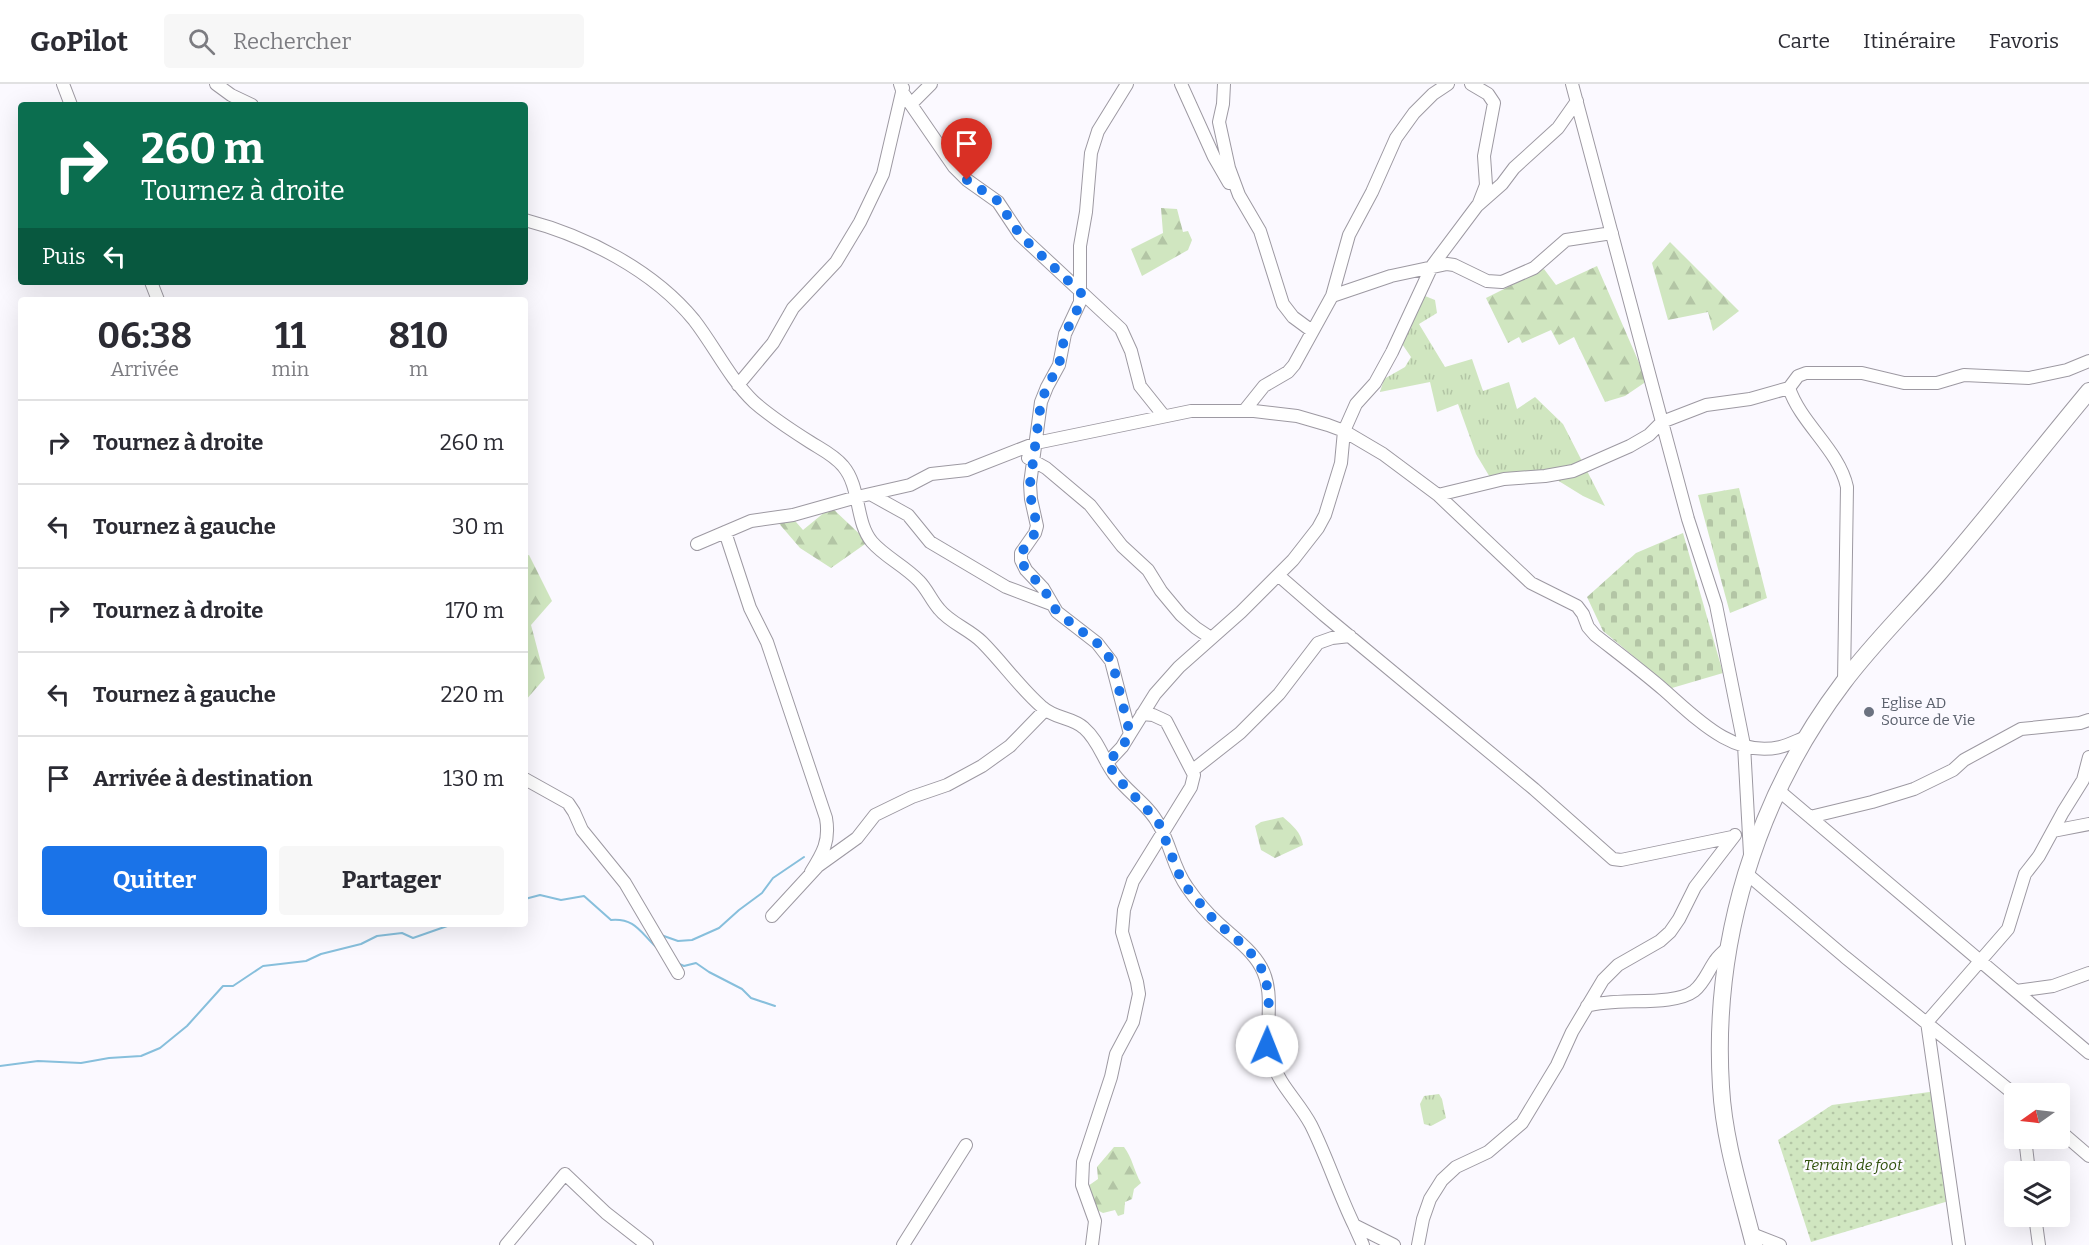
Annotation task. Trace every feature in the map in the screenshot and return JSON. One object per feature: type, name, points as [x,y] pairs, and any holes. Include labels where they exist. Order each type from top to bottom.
[{"type":"main road","points":[[1753,1240],[1726,1132],[1721,1089],[1720,1025],[1729,947],[1748,866],[1777,789],[1806,737],[1844,682],[1941,571],[2089,391]]},
{"type":"street","points":[[63,84],[70,102]]},
{"type":"street","points":[[216,84],[246,102]]},
{"type":"street","points":[[911,104],[931,84]]},
{"type":"street","points":[[1127,84],[1098,130],[1091,153],[1086,212],[1080,246],[1081,293],[1077,310],[1065,334],[1059,365],[1041,402],[1032,460],[1030,491],[1037,526],[1035,533],[1021,553],[1021,560],[1026,570],[1043,588],[1051,604],[1067,622],[1097,643],[1112,661],[1130,734]]},
{"type":"street","points":[[1181,84],[1214,157],[1260,231],[1283,304],[1293,317],[1312,332]]},
{"type":"street","points":[[1224,84],[1219,122],[1224,153],[1239,195]]},
{"type":"street","points":[[1244,411],[1268,382],[1291,369],[1332,296],[1348,235],[1372,192],[1396,138],[1414,112],[1433,94],[1448,84]]},
{"type":"street","points":[[1471,84],[1488,93],[1494,102],[1484,156],[1486,184],[1477,206]]},
{"type":"street","points":[[1572,84],[1662,422],[1716,605],[1744,746],[1748,866],[1845,957],[2004,1086]]},
{"type":"street","points":[[902,87],[954,167],[967,180],[998,201],[1020,235],[1121,329],[1131,351],[1140,386],[1164,416]]},
{"type":"street","points":[[738,385],[773,343],[793,308],[830,271],[842,255],[880,181],[902,87]]},
{"type":"street","points":[[1107,763],[1122,747],[1142,714],[1179,667],[1241,612],[1293,560],[1318,528],[1325,515],[1341,463],[1344,431],[1356,404],[1375,383],[1392,352],[1432,266],[1477,206],[1558,128],[1577,101]]},
{"type":"street","points":[[528,221],[599,248],[662,288],[693,319],[738,385],[756,404],[775,419],[829,453],[844,467],[858,497],[865,529],[874,544],[909,571],[927,589],[940,610],[981,641],[1045,710],[1059,718],[1076,722],[1086,729],[1120,781],[1151,812],[1162,831],[1187,888],[1214,920],[1248,949],[1263,971],[1269,994],[1266,1037],[1273,1066],[1280,1081],[1312,1127],[1363,1245]]},
{"type":"street","points":[[1332,296],[1391,276],[1432,266],[1454,264],[1487,281],[1502,282],[1534,268],[1566,240],[1612,233]]},
{"type":"street","points":[[1438,495],[1504,479],[1573,471],[1630,446],[1649,435],[1662,422],[1706,405],[1750,399],[1789,388],[1798,376],[1806,373],[1862,373],[1904,383],[1937,383],[1964,375],[2029,378],[2067,370],[2089,361]]},
{"type":"street","points":[[1789,388],[1800,412],[1838,464],[1847,487],[1844,682]]},
{"type":"street","points":[[697,544],[751,521],[793,514],[872,495],[910,485],[931,474],[967,470],[1036,443],[1196,410],[1244,411],[1297,416],[1344,431],[1383,454],[1438,495],[1531,583],[1577,606],[1595,635],[1702,723],[1727,740],[1744,746],[1767,748],[1806,737]]},
{"type":"street","points":[[1016,451],[1046,468],[1090,505],[1122,546],[1148,570],[1161,591],[1181,615],[1211,638]]},
{"type":"street","points":[[872,495],[908,515],[930,542],[1006,587],[1051,604]]},
{"type":"street","points":[[725,532],[750,608],[767,642],[826,818],[828,833],[826,843],[811,872]]},
{"type":"street","points":[[1278,574],[1534,789],[1613,859],[1621,860],[1737,835],[1695,887],[1670,932],[1660,941],[1629,958],[1610,972],[1598,987],[1568,1038],[1557,1065],[1522,1123],[1488,1152],[1456,1167],[1436,1188],[1423,1219],[1418,1245]]},
{"type":"street","points":[[1193,770],[1240,733],[1271,702],[1318,643],[1332,638],[1350,636]]},
{"type":"street","points":[[772,916],[811,872],[858,838],[875,815],[912,797],[947,785],[1002,754],[1037,721],[1045,710]]},
{"type":"street","points":[[1092,1245],[1095,1221],[1082,1185],[1083,1162],[1111,1077],[1116,1054],[1131,1028],[1139,994],[1122,932],[1124,910],[1133,881],[1191,787],[1193,770],[1178,747],[1166,721],[1159,717],[1142,714]]},
{"type":"street","points":[[1810,817],[1914,789],[1953,770],[1964,760],[2021,729],[2089,720]]},
{"type":"street","points":[[1959,1245],[1927,1022],[2008,929],[2025,874],[2039,856],[2083,780],[2089,757]]},
{"type":"street","points":[[528,781],[568,803],[582,830],[625,883],[678,974]]},
{"type":"street","points":[[1777,789],[2089,1053]]},
{"type":"street","points":[[2053,831],[2089,825]]},
{"type":"street","points":[[1587,1006],[1595,1003],[1673,999],[1686,996],[1697,988],[1716,960],[1729,947]]},
{"type":"street","points":[[2016,991],[2053,986],[2089,973]]},
{"type":"street","points":[[2070,1140],[2089,1156]]},
{"type":"street","points":[[903,1245],[966,1145]]},
{"type":"street","points":[[506,1245],[565,1174],[606,1213],[647,1245]]},
{"type":"street","points":[[1354,1225],[1394,1245]]},
{"type":"street","points":[[2037,1227],[2039,1245]]},
{"type":"street","points":[[1753,1240],[1780,1245]]},
{"type":"green space","points":[[1161,208],[1177,209],[1183,232],[1188,231],[1192,240],[1188,250],[1142,276],[1131,249],[1163,233]]},
{"type":"green space","points":[[1670,242],[1739,311],[1713,331],[1708,312],[1668,320],[1652,263]]},
{"type":"green space","points":[[1597,266],[1647,381],[1625,396],[1605,402],[1574,337],[1559,345],[1551,330],[1522,343],[1519,337],[1508,343],[1486,298],[1544,269],[1556,285]]},
{"type":"green space","points":[[1420,294],[1435,300],[1437,313],[1419,324],[1445,367],[1472,359],[1483,391],[1509,382],[1517,409],[1535,397],[1563,424],[1605,506],[1583,496],[1549,475],[1491,479],[1476,454],[1458,404],[1437,412],[1430,382],[1380,392],[1384,379],[1405,367],[1411,357],[1398,338]]},
{"type":"green space","points":[[1739,488],[1767,598],[1730,613],[1698,495]]},
{"type":"green space","points":[[831,507],[868,542],[831,568],[800,548],[776,520],[790,515],[803,530]]},
{"type":"green space","points":[[1683,533],[1723,673],[1672,688],[1603,631],[1587,597],[1636,553]]},
{"type":"green space","points":[[528,555],[552,601],[531,625],[545,678],[528,698]]},
{"type":"green space","points":[[1283,817],[1298,833],[1303,845],[1275,858],[1261,850],[1255,826],[1261,822]]},
{"type":"green space","name":"Terrain de foot","points":[[1937,1091],[1952,1200],[1811,1242],[1778,1140],[1832,1105]]},
{"type":"green space","points":[[1439,1094],[1446,1118],[1431,1126],[1424,1124],[1420,1104],[1424,1096]]},
{"type":"green space","points":[[1114,1147],[1124,1147],[1141,1183],[1134,1189],[1132,1199],[1125,1202],[1124,1214],[1118,1216],[1115,1210],[1103,1213],[1095,1209],[1088,1186],[1098,1179],[1097,1167]]},
{"type":"waterway","points":[[661,935],[678,941],[692,940],[719,928],[762,893],[773,878],[804,857]]},
{"type":"waterway","points":[[528,898],[540,895],[561,900],[584,896],[611,920],[626,921],[632,924],[656,947]]},
{"type":"waterway","points":[[0,1066],[38,1061],[81,1063],[141,1056],[160,1048],[187,1026],[223,986],[233,986],[263,966],[306,961],[321,954],[361,944],[377,936],[402,933],[413,938],[444,927]]},
{"type":"waterway","points":[[677,963],[684,966],[696,963],[742,989],[751,998],[775,1006]]},
{"type":"place","name":"Eglise AD Source de Vie","points":[[1869,712]]},
{"type":"route","points":[[967,180],[998,201],[1020,235],[1081,293],[1077,310],[1065,334],[1059,365],[1041,402],[1030,484],[1037,526],[1035,533],[1021,553],[1021,560],[1026,570],[1037,579],[1057,612],[1097,643],[1112,661],[1130,734],[1122,747],[1107,763],[1120,781],[1158,821],[1174,863],[1187,888],[1214,920],[1248,949],[1258,962],[1267,982],[1269,994],[1267,1046]]}]
